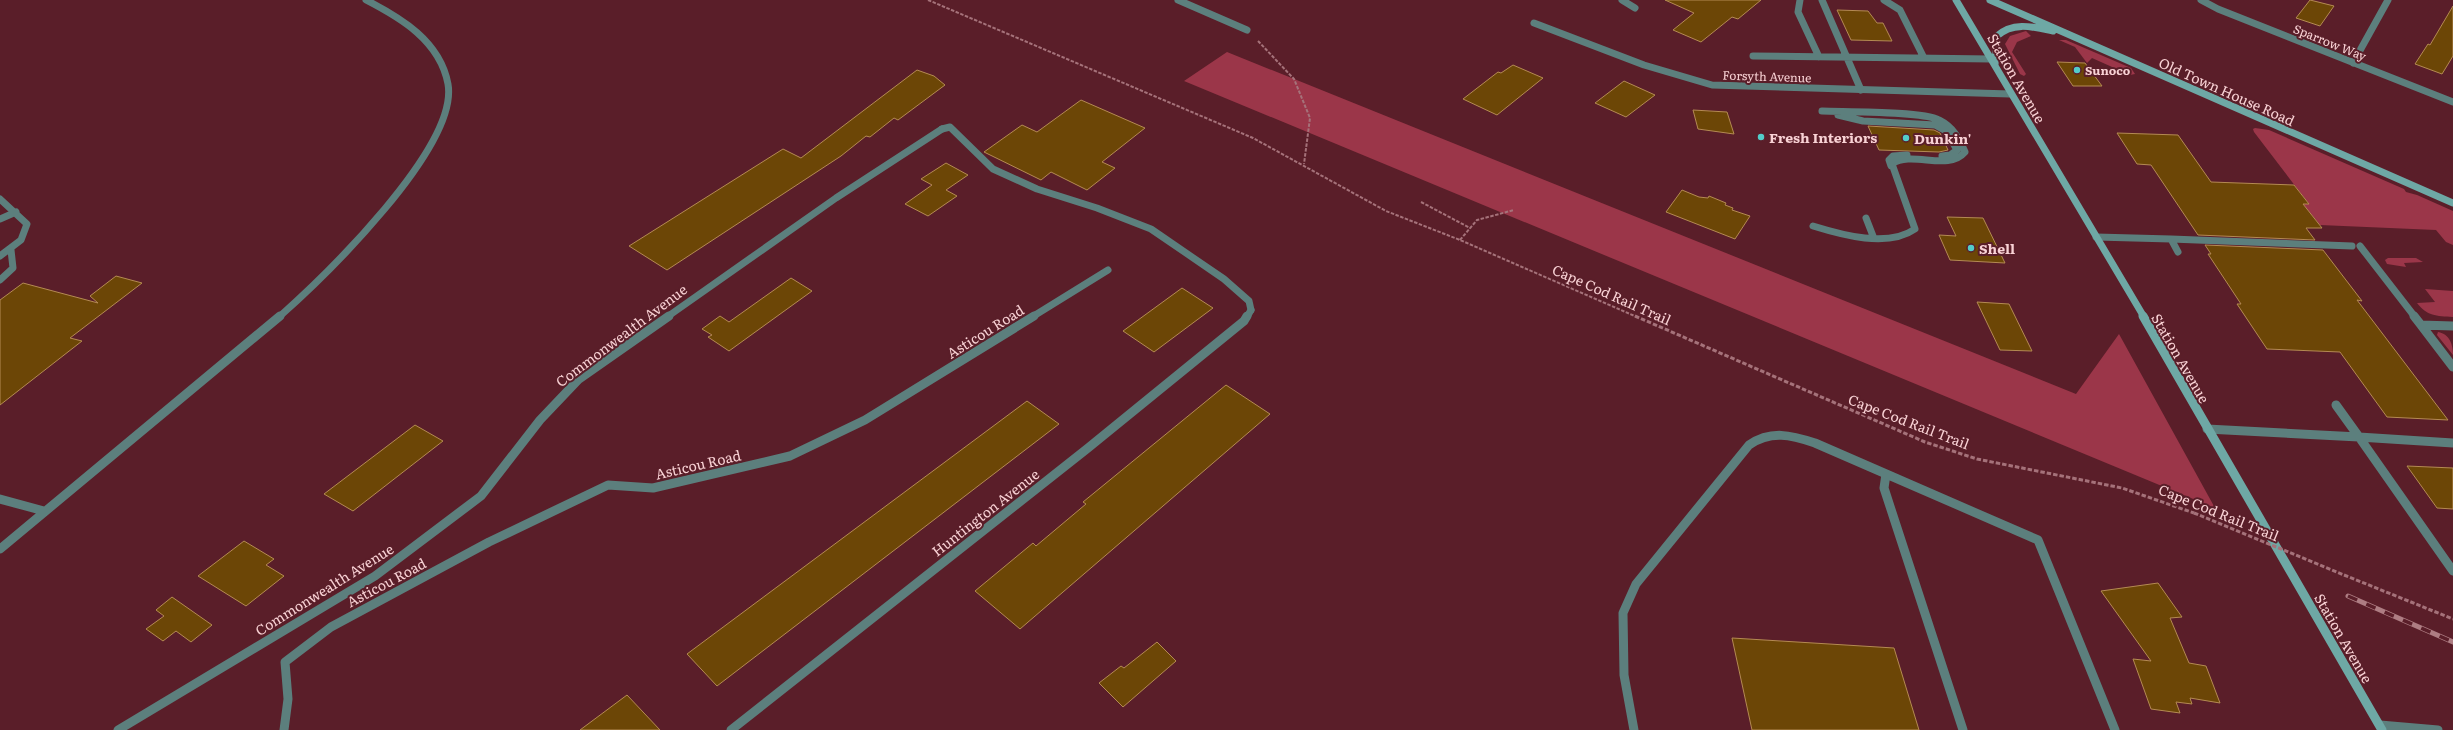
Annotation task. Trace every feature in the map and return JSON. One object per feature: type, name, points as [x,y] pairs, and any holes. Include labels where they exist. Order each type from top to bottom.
[{"type":"main road","name":"Station Avenue","points":[[1956,0],[2010,94],[2096,237],[2381,728]]},
{"type":"main road","name":"Old Town House Road","points":[[1990,0],[2453,203]]},
{"type":"main road","points":[[1993,62],[1997,36],[2013,26],[2033,27],[2077,38]]},
{"type":"street","points":[[0,549],[211,374],[324,277],[378,219],[416,167],[438,127],[448,94],[443,70],[429,46],[406,23],[366,0]]},
{"type":"street","points":[[1178,0],[1247,30]]},
{"type":"street","points":[[1622,0],[1635,8]]},
{"type":"street","points":[[1800,0],[1798,12],[1819,57]]},
{"type":"street","points":[[1822,0],[1849,57],[1861,90]]},
{"type":"street","points":[[1884,0],[1900,10],[1924,58]]},
{"type":"street","name":"Sparrow Way","points":[[2201,0],[2218,9],[2453,102]]},
{"type":"street","points":[[2353,62],[2388,0]]},
{"type":"street","name":"Forsyth Avenue","points":[[1534,23],[1635,62],[1679,77],[1712,85],[2010,94]]},
{"type":"street","points":[[1753,56],[1924,58],[1993,62]]},
{"type":"street","points":[[1813,226],[1836,234],[1899,238],[1912,233],[1915,229],[1892,166],[1899,159],[1955,160],[1963,155],[1964,147],[1952,127],[1934,118],[1822,111]]},
{"type":"street","name":"Huntington Avenue","points":[[731,730],[1088,448],[1244,321],[1251,310],[1249,300],[1224,278],[1150,229],[1097,208],[1037,189],[993,169],[950,127],[942,129]]},
{"type":"street","name":"Commonwealth Avenue","points":[[118,730],[375,576],[481,496],[540,420],[579,379],[836,198],[942,129]]},
{"type":"street","points":[[0,198],[27,224],[26,231],[21,240],[11,250],[0,256]]},
{"type":"street","points":[[0,220],[16,212]]},
{"type":"street","points":[[1866,218],[1873,236]]},
{"type":"street","points":[[2096,237],[2352,246]]},
{"type":"street","points":[[2171,239],[2178,252]]},
{"type":"street","points":[[2360,246],[2453,367]]},
{"type":"street","points":[[0,280],[13,271],[15,265],[11,250]]},
{"type":"street","name":"Asticou Road","points":[[284,730],[288,699],[284,662],[331,627],[489,542],[608,485],[653,488],[790,456],[866,420],[1108,270]]},
{"type":"street","points":[[2421,325],[2452,327]]},
{"type":"street","points":[[2336,405],[2453,571]]},
{"type":"street","points":[[2207,429],[2453,443]]},
{"type":"street","points":[[1634,730],[1624,675],[1623,613],[1636,584],[1749,445],[1765,435],[1786,434],[1815,443],[2038,540],[2115,730]]},
{"type":"street","points":[[1886,474],[1884,488],[1963,730]]},
{"type":"street","points":[[0,499],[44,511]]},
{"type":"street","points":[[2381,728],[2438,730]]},
{"type":"path","name":"Cape Cod Rail Trail","points":[[928,0],[1253,138],[1304,164],[1386,211],[1460,240],[1925,442],[1977,459],[2122,488],[2194,513],[2453,619]]},
{"type":"path","points":[[1247,30],[1294,79],[1310,118],[1304,164]]},
{"type":"path","points":[[1421,202],[1470,228]]},
{"type":"path","points":[[1460,240],[1477,220],[1514,210]]},
{"type":"shaded area","points":[[2026,31],[2031,36],[2017,42],[2012,52],[2026,74],[2024,76],[2020,74],[2005,44],[2010,36]]},
{"type":"shaded area","points":[[2059,40],[2066,40],[2131,68],[2135,74],[2130,75],[2092,58],[2087,63],[2075,47]]},
{"type":"shaded area","points":[[1227,52],[2076,394],[2119,334],[2215,508],[1184,81]]},
{"type":"shaded area","points":[[2253,129],[2269,130],[2404,189],[2406,192],[2417,195],[2453,211],[2453,245],[2446,242],[2436,230],[2320,225],[2303,204],[2309,204],[2254,132]]},
{"type":"shaded area","points":[[2388,258],[2416,258],[2423,262],[2404,263],[2406,267],[2387,264],[2385,260]]},
{"type":"shaded area","points":[[2425,289],[2453,291],[2453,317],[2432,314],[2424,311],[2417,303],[2435,302]]},
{"type":"shaded area","points":[[2438,332],[2445,335],[2450,340],[2453,355],[2437,335]]},
{"type":"building","points":[[1665,0],[1761,0],[1738,19],[1732,17],[1701,42],[1673,30],[1694,13]]},
{"type":"building","points":[[2310,0],[2334,6],[2320,26],[2296,18]]},
{"type":"building","points":[[2453,6],[2453,56],[2442,74],[2415,64],[2428,44],[2430,45]]},
{"type":"building","points":[[1837,10],[1868,11],[1877,23],[1883,23],[1892,41],[1851,40]]},
{"type":"building","name":"Sunoco","points":[[2057,62],[2085,63],[2102,86],[2073,86]]},
{"type":"building","points":[[1513,65],[1543,78],[1497,115],[1463,99],[1498,72],[1501,73]]},
{"type":"building","points":[[917,70],[934,76],[945,85],[898,120],[894,118],[870,137],[866,136],[841,156],[667,270],[629,246],[783,149],[801,158]]},
{"type":"building","points":[[1624,81],[1655,95],[1626,117],[1595,103]]},
{"type":"building","points":[[1081,100],[1145,128],[1102,162],[1115,168],[1087,190],[1051,172],[1041,180],[984,152],[1022,125],[1037,132]]},
{"type":"building","points":[[1693,110],[1727,112],[1734,134],[1698,129]]},
{"type":"building","name":"Dunkin'","points":[[1868,126],[1934,130],[1940,133],[1948,150],[1939,152],[1879,150]]},
{"type":"building","points":[[2117,133],[2178,135],[2211,182],[2294,185],[2309,204],[2303,204],[2322,228],[2306,228],[2315,240],[2198,235],[2151,165],[2137,164]]},
{"type":"building","points":[[946,163],[968,175],[946,190],[957,196],[928,216],[905,204],[932,185],[921,179]]},
{"type":"building","points":[[1682,190],[1699,197],[1708,198],[1709,196],[1726,203],[1725,205],[1733,208],[1732,210],[1750,216],[1735,239],[1666,212]]},
{"type":"building","name":"Shell","points":[[1947,217],[1983,218],[2005,263],[1950,260],[1939,235],[1956,236]]},
{"type":"building","points":[[2205,245],[2323,250],[2362,301],[2357,300],[2448,420],[2387,417],[2340,352],[2267,349],[2237,304],[2241,304],[2208,254],[2211,254]]},
{"type":"building","points":[[116,276],[142,283],[70,338],[82,341],[0,405],[0,300],[23,283],[98,303],[90,296]]},
{"type":"building","points":[[791,278],[812,291],[729,351],[708,337],[712,335],[702,329],[720,316],[729,322]]},
{"type":"building","points":[[1182,288],[1213,308],[1154,352],[1123,331]]},
{"type":"building","points":[[1977,302],[2009,304],[2032,351],[2000,350]]},
{"type":"building","points":[[1226,385],[1270,414],[1020,629],[975,591],[1033,543],[1036,546],[1086,504],[1083,502]]},
{"type":"building","points":[[1027,401],[1059,424],[717,686],[687,654]]},
{"type":"building","points":[[415,425],[443,441],[353,511],[324,494]]},
{"type":"building","points":[[2407,466],[2453,468],[2453,509],[2437,508]]},
{"type":"building","points":[[244,541],[274,559],[266,565],[284,576],[246,606],[198,576]]},
{"type":"building","points":[[2158,583],[2182,617],[2170,618],[2189,663],[2206,666],[2220,703],[2190,698],[2192,704],[2176,702],[2180,713],[2151,709],[2133,659],[2151,661],[2101,591]]},
{"type":"building","points":[[172,597],[212,625],[191,642],[176,631],[163,641],[146,629],[164,616],[156,610]]},
{"type":"building","points":[[1732,638],[1894,648],[1919,730],[1752,730]]},
{"type":"building","points":[[1157,642],[1176,661],[1123,707],[1099,683],[1121,666],[1124,668]]},
{"type":"building","points":[[627,695],[660,730],[580,730]]},
{"type":"railway","points":[[2348,596],[2453,642]]},
{"type":"place","name":"Sunoco","points":[[2077,70]]},
{"type":"place","name":"Fresh Interiors","points":[[1761,137]]},
{"type":"place","name":"Dunkin'","points":[[1906,138]]},
{"type":"place","name":"Shell","points":[[1971,248]]}]
